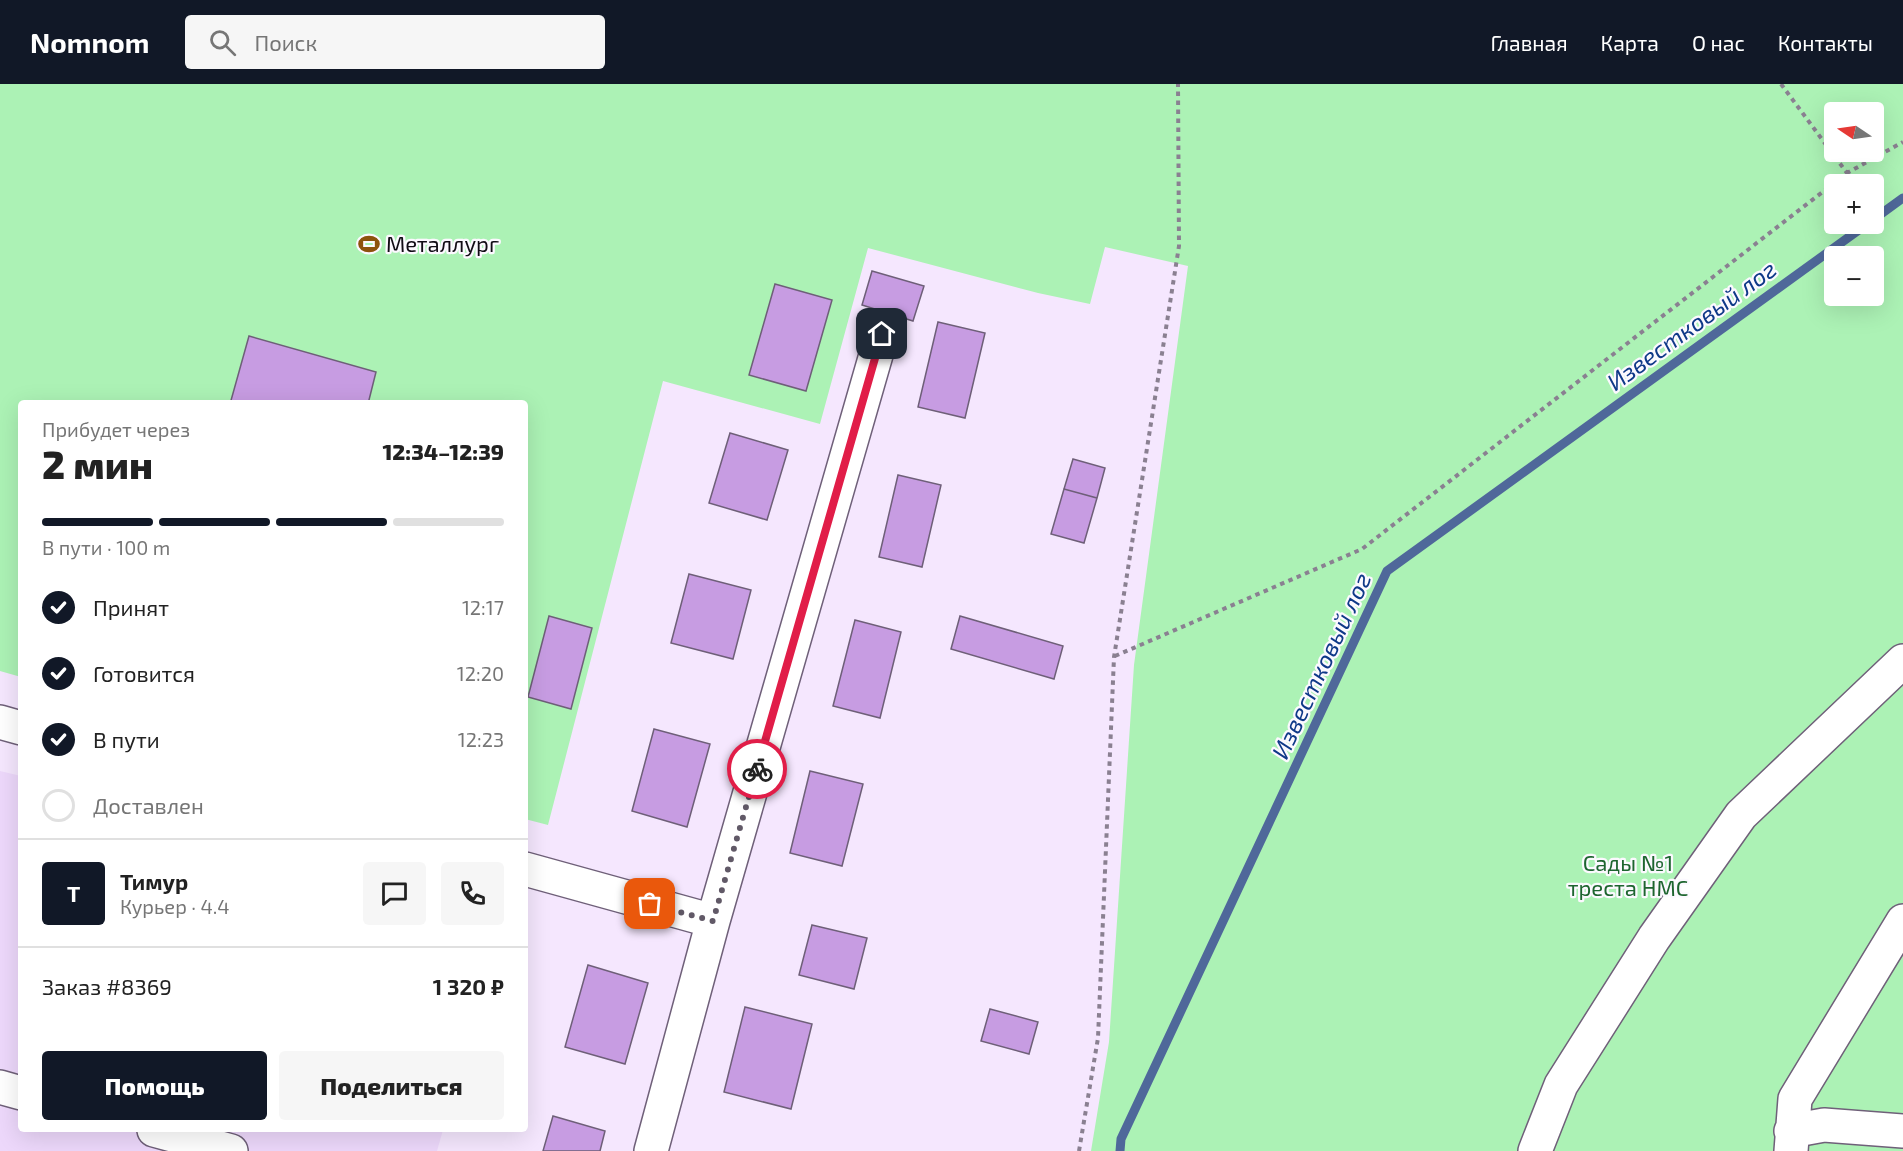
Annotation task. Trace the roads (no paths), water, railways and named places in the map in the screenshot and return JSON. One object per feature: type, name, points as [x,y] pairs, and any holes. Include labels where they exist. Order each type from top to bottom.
[{"type":"street","points":[[651,1151],[713,921],[882,334]]},
{"type":"street","points":[[1535,1151],[1561,1085],[1654,938],[1741,815],[1903,661]]},
{"type":"street","points":[[0,722],[18,727]]},
{"type":"street","points":[[528,870],[713,921]]},
{"type":"street","points":[[1791,1141],[1795,1099],[1903,921]]},
{"type":"street","points":[[0,1087],[18,1092]]},
{"type":"street","points":[[1791,1141],[1824,1125],[1903,1131]]},
{"type":"street","points":[[161,1132],[231,1151]]},
{"type":"waterway","name":"Известковый лог","points":[[1884,212],[1903,198]]},
{"type":"waterway","name":"Известковый лог","points":[[1120,1151],[1121,1139],[1387,571],[1853,234]]},
{"type":"place","name":"Металлург","points":[[369,244]]},
{"type":"park label","name":"Сады №1 треста НМС","points":[[1628,876]]}]
